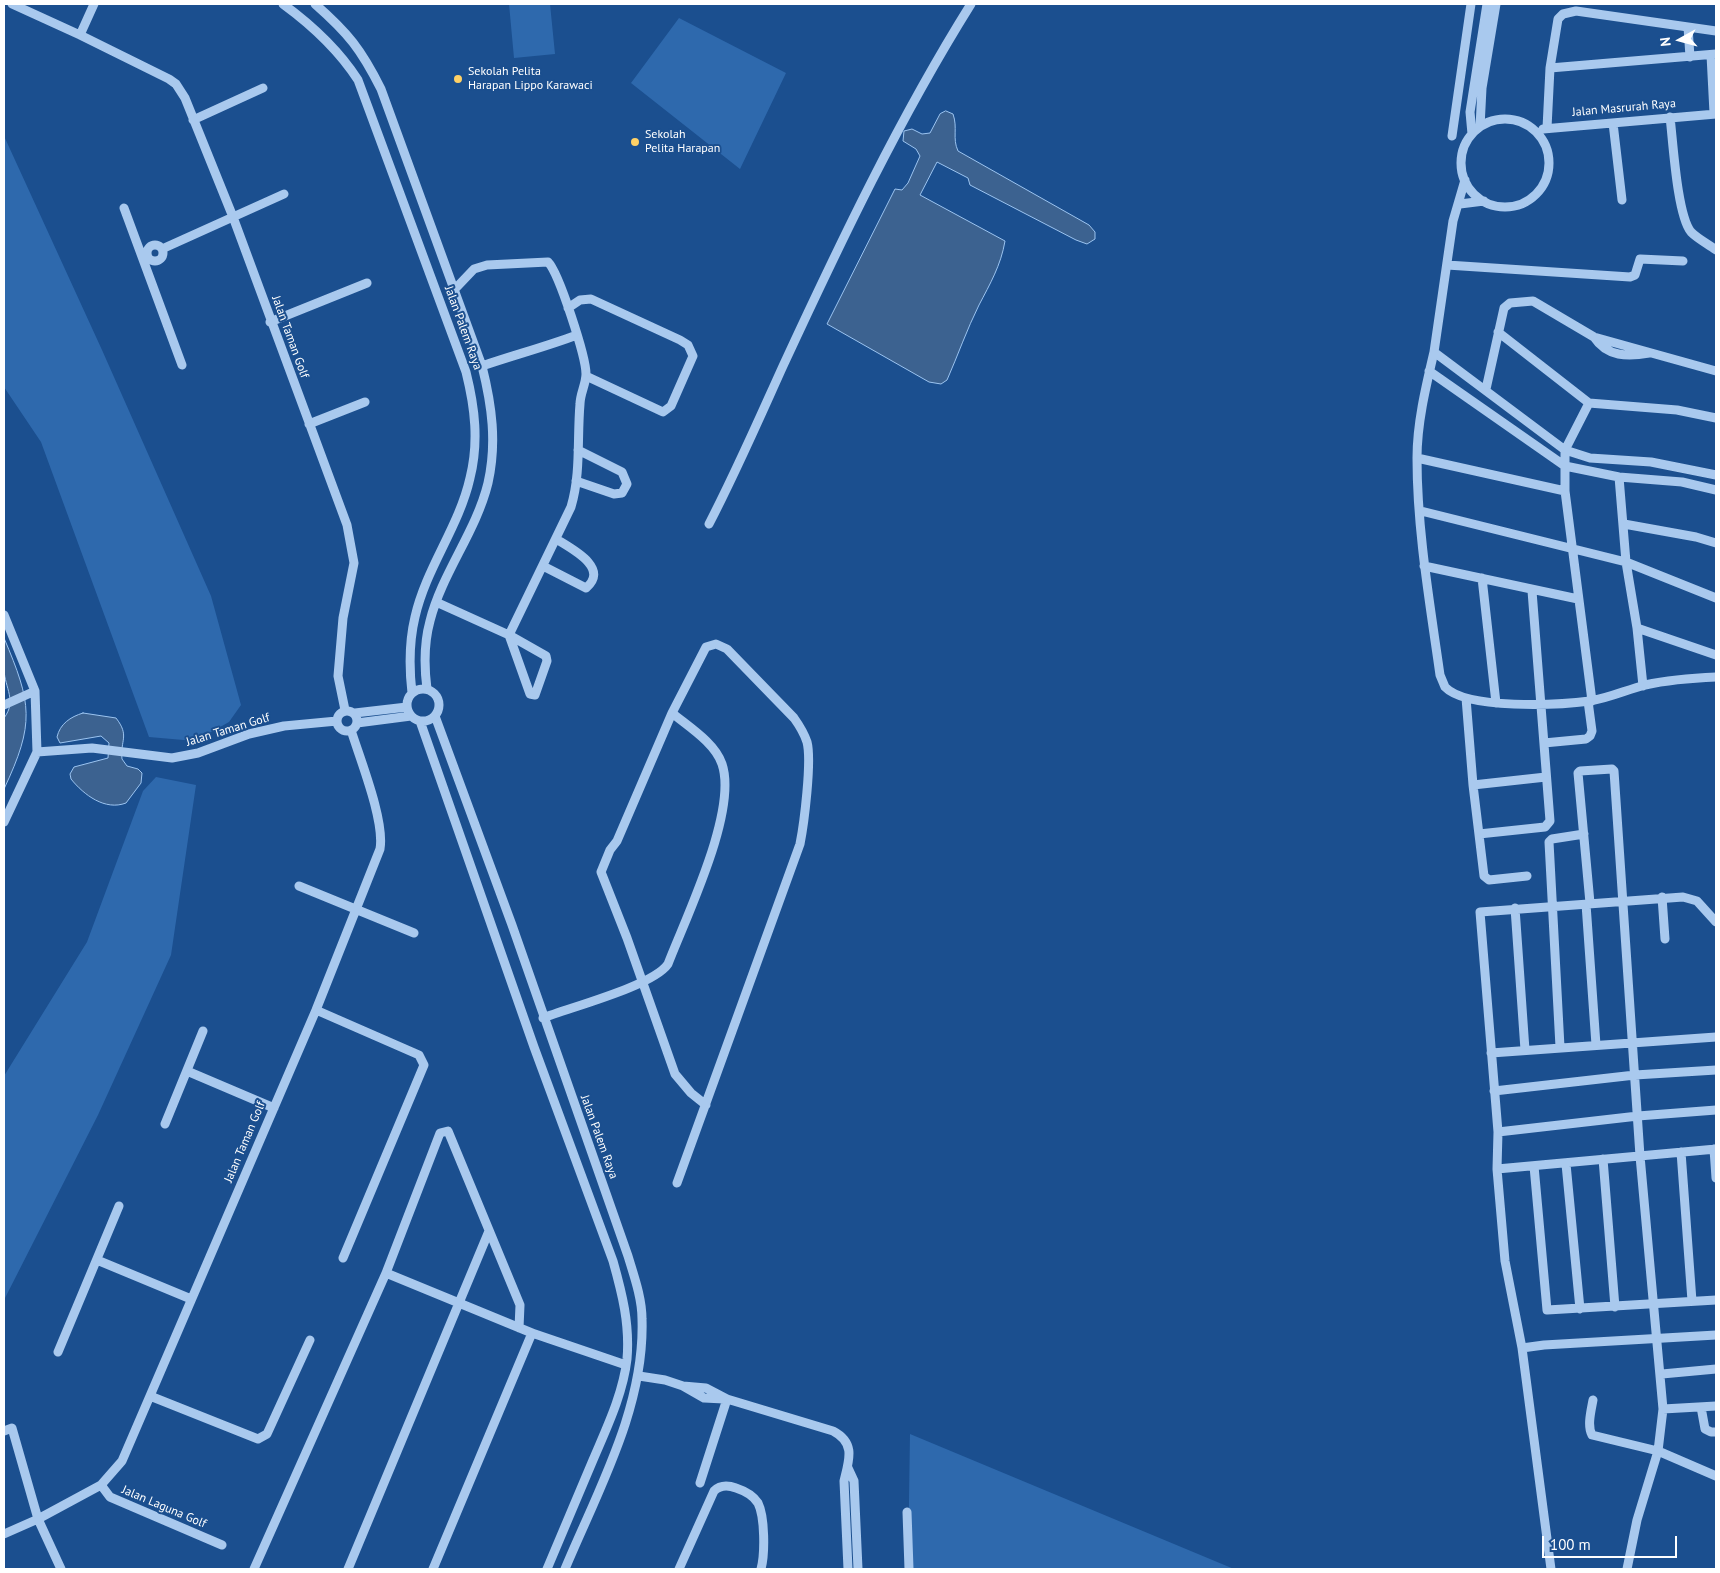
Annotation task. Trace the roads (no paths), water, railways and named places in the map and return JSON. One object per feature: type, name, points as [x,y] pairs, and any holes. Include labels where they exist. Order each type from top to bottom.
[{"type":"street","name":"Jalan Taman Golf","points":[[12,4],[80,34],[176,84],[185,98],[233,218],[270,322],[347,525],[354,562],[338,653],[338,676],[345,710]]},
{"type":"street","points":[[80,34],[94,4]]},
{"type":"street","name":"Jalan Palem Raya","points":[[283,4],[320,34],[344,58],[358,80],[466,372],[473,400],[476,428],[470,479],[458,515],[426,585],[415,616],[410,668],[412,693]]},
{"type":"street","name":"Jalan Palem Raya","points":[[315,4],[346,32],[366,59],[381,89],[483,369],[490,401],[493,430],[492,459],[487,485],[478,512],[430,619],[425,652],[427,689]]},
{"type":"street","points":[[709,524],[737,469],[783,366],[874,177],[929,75],[971,4]]},
{"type":"street","points":[[1452,136],[1471,4]]},
{"type":"street","points":[[1472,134],[1470,112],[1487,4]]},
{"type":"street","points":[[1480,127],[1482,88],[1496,4]]},
{"type":"street","points":[[1547,128],[1550,68],[1558,19],[1566,12],[1576,11],[1716,30]]},
{"type":"street","points":[[1688,27],[1690,57]]},
{"type":"street","points":[[1550,68],[1713,55],[1715,113]]},
{"type":"street","points":[[193,120],[263,88]]},
{"type":"street","name":"Jalan Masrurah Raya","points":[[1535,130],[1715,113]]},
{"type":"street","points":[[1670,117],[1686,223],[1695,235],[1716,250]]},
{"type":"street","points":[[1496,119],[1524,122],[1535,130],[1544,141],[1549,162],[1545,182],[1536,194],[1525,202],[1511,206],[1497,206],[1484,201],[1473,192],[1465,180],[1462,166],[1463,152],[1472,134],[1480,127],[1496,119]]},
{"type":"street","points":[[1613,123],[1622,200]]},
{"type":"street","points":[[1465,180],[1460,204],[1453,221],[1434,352],[1423,404],[1417,458],[1424,566],[1443,683],[1448,690],[1466,698],[1496,703],[1542,704],[1590,701],[1642,686],[1716,677]]},
{"type":"street","points":[[145,257],[150,247],[156,245],[162,249],[284,194]]},
{"type":"street","points":[[1460,204],[1484,201]]},
{"type":"street","points":[[124,208],[145,257],[182,365]]},
{"type":"street","points":[[1447,265],[1630,277],[1635,275],[1640,259],[1683,261]]},
{"type":"street","points":[[436,602],[509,634],[546,656],[547,661],[535,695],[530,694],[509,634],[571,507],[576,481],[580,402],[586,376],[585,361],[577,334],[551,264],[545,261],[480,267],[474,269],[454,290]]},
{"type":"street","points":[[270,322],[366,282]]},
{"type":"street","points":[[568,308],[580,300],[591,299],[680,340],[688,345],[693,356],[671,406],[663,412],[586,376]]},
{"type":"street","points":[[1486,389],[1498,332],[1506,306],[1526,301],[1538,303],[1594,337],[1606,350],[1624,356],[1652,353],[1716,371]]},
{"type":"street","points":[[1498,332],[1589,403],[1677,410],[1716,418]]},
{"type":"street","points":[[483,369],[577,334]]},
{"type":"street","points":[[1434,352],[1486,389],[1565,450],[1590,458],[1652,462],[1716,475]]},
{"type":"street","points":[[1430,371],[1565,466],[1619,476],[1665,480],[1716,490]]},
{"type":"street","points":[[308,424],[365,402]]},
{"type":"street","points":[[1544,743],[1586,739],[1592,731],[1574,549],[1565,491],[1565,450],[1589,403]]},
{"type":"street","points":[[576,481],[614,494],[622,492],[627,484],[622,472],[578,450]]},
{"type":"street","points":[[1417,458],[1565,491]]},
{"type":"street","points":[[1619,476],[1626,562],[1637,628],[1642,686]]},
{"type":"street","points":[[1421,511],[1626,562],[1716,598]]},
{"type":"street","points":[[1624,524],[1696,537],[1716,543]]},
{"type":"street","points":[[543,566],[586,588],[594,576],[594,569],[586,558],[556,539]]},
{"type":"street","points":[[1424,566],[1532,591],[1578,599]]},
{"type":"street","points":[[1482,578],[1496,703]]},
{"type":"street","points":[[1479,834],[1547,826],[1550,818],[1532,591]]},
{"type":"street","points":[[4,615],[31,692],[37,752],[4,822]]},
{"type":"street","points":[[1637,628],[1716,655]]},
{"type":"street","points":[[677,1182],[706,1105],[800,844],[806,804],[808,744],[794,718],[719,644],[706,647],[672,713],[617,841],[610,850],[600,872],[642,982],[674,1074],[691,1093],[706,1105]]},
{"type":"street","points":[[407,707],[355,713],[345,710],[339,714],[337,721],[341,729],[351,730],[358,723],[411,716],[420,721],[426,721],[435,716],[439,706],[438,700],[432,691],[427,689],[412,693],[407,707],[411,716]]},
{"type":"street","points":[[4,704],[31,692]]},
{"type":"street","points":[[1466,698],[1473,785],[1484,874],[1489,880],[1527,876]]},
{"type":"street","points":[[355,713],[358,723]]},
{"type":"street","points":[[543,1018],[642,982],[659,973],[668,964],[717,834],[725,803],[724,774],[720,760],[708,744],[672,713]]},
{"type":"street","name":"Jalan Palem Raya","points":[[435,716],[512,925],[543,1018],[628,1256],[639,1295],[642,1318],[639,1376],[628,1419],[565,1569]]},
{"type":"street","name":"Jalan Taman Golf","points":[[37,752],[92,748],[122,750],[172,758],[198,754],[249,734],[284,726],[337,721]]},
{"type":"street","points":[[420,721],[534,1047],[613,1261],[624,1297],[627,1320],[626,1365],[612,1416],[547,1569]]},
{"type":"street","name":"Jalan Taman Golf","points":[[4,1534],[38,1519],[101,1486],[122,1461],[316,1010],[381,842],[373,801],[351,730]]},
{"type":"street","points":[[1596,1046],[1584,834],[1578,772],[1612,769],[1614,771],[1624,900],[1640,1156],[1664,1409],[1658,1450],[1637,1520],[1628,1569]]},
{"type":"street","points":[[1473,785],[1546,777]]},
{"type":"street","points":[[1560,1047],[1551,906],[1550,840],[1584,834]]},
{"type":"street","points":[[299,886],[414,932]]},
{"type":"street","points":[[1551,1569],[1522,1348],[1505,1261],[1497,1169],[1498,1132],[1480,912],[1684,896],[1693,899],[1716,922]]},
{"type":"street","points":[[1662,897],[1666,939]]},
{"type":"street","points":[[1515,908],[1526,1050]]},
{"type":"street","points":[[316,1010],[419,1055],[424,1064],[343,1258]]},
{"type":"street","points":[[165,1124],[203,1031]]},
{"type":"street","points":[[1491,1053],[1716,1037]]},
{"type":"street","points":[[1494,1090],[1635,1075],[1716,1070]]},
{"type":"street","points":[[187,1071],[274,1108]]},
{"type":"street","points":[[1498,1132],[1638,1116],[1716,1110]]},
{"type":"street","points":[[254,1569],[386,1273],[440,1133],[444,1131],[448,1132],[520,1305],[519,1328]]},
{"type":"street","points":[[1497,1169],[1715,1149],[1716,1178]]},
{"type":"street","points":[[1680,1152],[1692,1301]]},
{"type":"street","points":[[1603,1159],[1615,1307]]},
{"type":"street","points":[[1566,1164],[1580,1309]]},
{"type":"street","points":[[1534,1166],[1546,1308],[1550,1311],[1716,1300]]},
{"type":"street","points":[[58,1352],[119,1206]]},
{"type":"street","points":[[348,1569],[490,1231]]},
{"type":"street","points":[[97,1260],[191,1299]]},
{"type":"street","points":[[386,1273],[532,1333],[626,1365]]},
{"type":"street","points":[[433,1569],[532,1333]]},
{"type":"street","points":[[1522,1348],[1544,1345],[1716,1335]]},
{"type":"street","points":[[150,1396],[258,1439],[262,1438],[267,1434],[310,1340]]},
{"type":"street","points":[[1662,1374],[1716,1370]]},
{"type":"street","points":[[639,1376],[665,1380],[683,1386],[704,1398],[727,1399],[833,1431],[842,1436],[848,1445],[848,1468],[844,1481],[848,1569]]},
{"type":"street","points":[[700,1483],[727,1399]]},
{"type":"street","points":[[1593,1400],[1590,1421],[1592,1435],[1658,1450],[1716,1476]]},
{"type":"street","points":[[1664,1409],[1716,1406]]},
{"type":"street","points":[[1701,1407],[1705,1429],[1716,1432]]},
{"type":"street","points":[[4,1431],[12,1428],[38,1519],[61,1569]]},
{"type":"street","points":[[848,1468],[854,1481],[858,1569]]},
{"type":"street","name":"Jalan Laguna Golf","points":[[101,1486],[110,1498],[222,1545]]},
{"type":"street","points":[[679,1569],[714,1491],[719,1487],[728,1486],[748,1493],[757,1503],[763,1540],[761,1569]]},
{"type":"street","points":[[907,1512],[909,1569]]},
{"type":"place","name":"Sekolah Pelita Harapan Lippo Karawaci","points":[[458,79]]},
{"type":"place","name":"Sekolah Pelita Harapan","points":[[635,142]]}]
